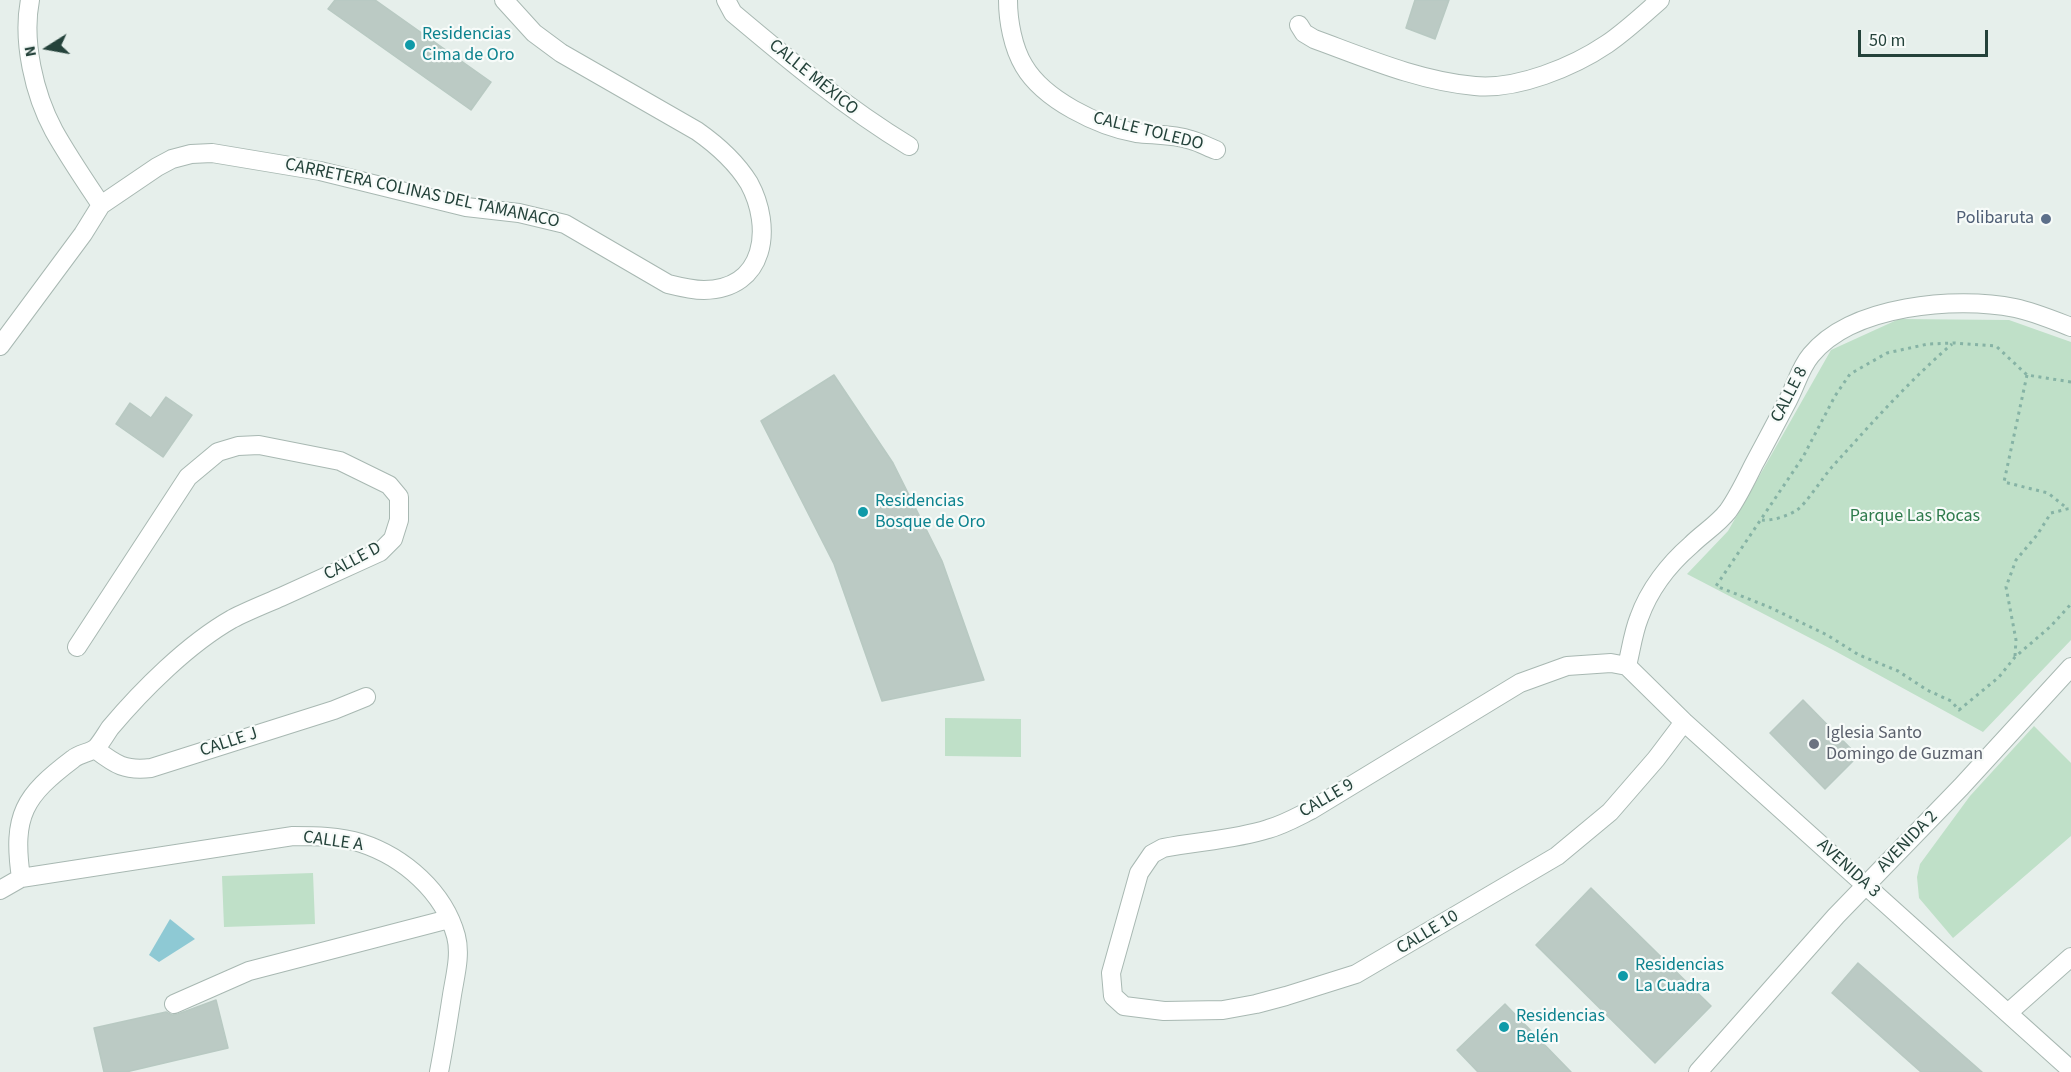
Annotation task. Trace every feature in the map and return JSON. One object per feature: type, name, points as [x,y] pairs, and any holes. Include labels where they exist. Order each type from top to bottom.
[{"type":"street","points":[[30,0],[27,13],[28,36],[43,106],[54,131],[101,205]]},
{"type":"street","name":"CARRETERA COLINAS DEL TAMANACO","points":[[0,346],[83,234],[101,205],[172,159],[191,154],[212,153],[320,171],[466,207],[519,213],[565,224],[668,284],[686,288],[705,290],[719,288],[745,275],[756,264],[761,249],[762,233],[757,201],[741,171],[716,145],[697,131],[561,53],[534,33],[504,0]]},
{"type":"street","points":[[521,20],[524,0]]},
{"type":"street","name":"CALLE MÉXICO","points":[[726,0],[733,13],[824,88],[868,122],[909,146]]},
{"type":"street","name":"CALLE TOLEDO","points":[[1008,0],[1011,29],[1023,65],[1036,81],[1052,94],[1085,117],[1135,132],[1190,139],[1216,150]]},
{"type":"street","points":[[1299,25],[1304,33],[1314,39],[1416,75],[1476,87],[1519,83],[1561,68],[1607,44],[1660,0]]},
{"type":"street","name":"CALLE 8","points":[[1627,666],[1639,618],[1657,582],[1690,545],[1711,530],[1727,512],[1784,407],[1798,376],[1811,355],[1827,341],[1865,320],[1888,313],[1910,307],[1952,303],[2016,308],[2071,327]]},
{"type":"street","name":"CALLE D","points":[[21,878],[17,849],[18,830],[22,814],[30,798],[42,784],[77,756],[95,749],[122,716],[162,674],[195,645],[231,620],[380,552],[393,539],[399,520],[399,497],[389,485],[340,461],[259,445],[238,446],[218,452],[188,477],[77,647]]},
{"type":"street","name":"CALLE 9","points":[[1113,996],[1111,973],[1139,873],[1152,854],[1162,848],[1269,829],[1291,820],[1311,810],[1499,694],[1540,674],[1567,666],[1611,663],[1627,666]]},
{"type":"street","name":"AVENIDA 3","points":[[1627,666],[1684,722],[2009,1012],[2066,1069]]},
{"type":"street","name":"AVENIDA 2","points":[[1698,1072],[1836,916],[1961,787],[2071,667]]},
{"type":"street","name":"CALLE J","points":[[95,749],[114,764],[133,770],[151,768],[334,710],[366,697]]},
{"type":"street","name":"CALLE 10","points":[[1113,996],[1124,1006],[1164,1011],[1223,1010],[1286,996],[1356,974],[1566,850],[1610,812],[1656,759],[1684,722]]},
{"type":"street","name":"CALLE A","points":[[0,890],[21,878],[293,836],[316,836],[360,843],[397,860],[426,884],[439,900],[456,937],[458,960],[439,1072]]},
{"type":"street","points":[[174,1004],[249,971],[449,919]]},
{"type":"street","points":[[2009,1012],[2071,957]]},
{"type":"path","points":[[1762,520],[1769,521],[1798,510],[1821,480],[1887,407],[1954,343]]},
{"type":"path","points":[[2071,382],[2027,375],[1996,346],[1954,343],[1928,344],[1887,353],[1850,374],[1835,396],[1803,457],[1716,586],[1769,607],[1827,635],[1859,655],[1898,671],[1927,690],[1951,701],[1959,710],[1999,677],[2015,657],[2051,626],[2071,604]]},
{"type":"path","points":[[2027,375],[2004,482],[2048,494],[2070,508]]},
{"type":"path","points":[[2015,657],[2016,640],[2006,587],[2009,578],[2016,560],[2037,535],[2051,513],[2070,508]]},
{"type":"green space","name":"Parque Las Rocas","points":[[1899,319],[2009,320],[2071,342],[2071,640],[1983,732],[1687,574],[1728,531],[1831,350]]},
{"type":"green space","points":[[945,718],[1021,719],[1021,757],[945,756]]},
{"type":"green space","points":[[2034,726],[2071,763],[2071,836],[1953,938],[1919,898],[1917,877],[1920,864],[1970,796]]},
{"type":"green space","points":[[313,873],[315,924],[224,927],[222,876]]},
{"type":"water","points":[[170,919],[195,939],[159,962],[149,955]]},
{"type":"building","name":"Residencias Cima de Oro","points":[[335,0],[375,0],[491,82],[471,110],[328,9]]},
{"type":"building","points":[[1415,0],[1449,0],[1435,39],[1406,28]]},
{"type":"building","name":"Residencias Bosque de Oro","points":[[834,375],[893,463],[942,561],[984,680],[882,701],[834,564],[761,421]]},
{"type":"building","points":[[166,397],[192,415],[163,457],[116,424],[130,403],[151,418]]},
{"type":"building","name":"Iglesia Santo Domingo de Guzman","points":[[1803,700],[1858,756],[1825,789],[1770,733]]},
{"type":"building","name":"Residencias La Cuadra","points":[[1591,888],[1711,1006],[1655,1063],[1536,945]]},
{"type":"building","points":[[1858,963],[1982,1072],[1921,1072],[1832,993]]},
{"type":"building","points":[[216,1000],[228,1048],[126,1072],[104,1072],[94,1028],[166,1012],[172,1015],[178,1014]]},
{"type":"building","name":"Residencias Belén","points":[[1505,1004],[1571,1072],[1478,1072],[1457,1050]]},
{"type":"place","name":"Residencias Cima de Oro","points":[[410,45]]},
{"type":"place","name":"Polibaruta","points":[[2046,219]]},
{"type":"place","name":"Residencias Bosque de Oro","points":[[863,512]]},
{"type":"place","name":"Iglesia Santo Domingo de Guzman","points":[[1814,744]]},
{"type":"place","name":"Residencias La Cuadra","points":[[1623,976]]},
{"type":"place","name":"Residencias Belén","points":[[1504,1027]]}]
